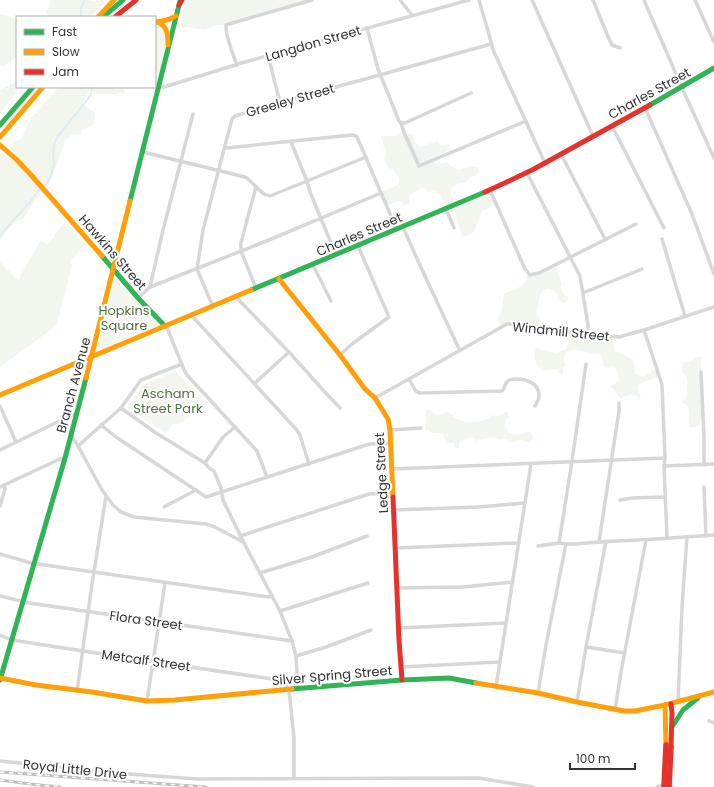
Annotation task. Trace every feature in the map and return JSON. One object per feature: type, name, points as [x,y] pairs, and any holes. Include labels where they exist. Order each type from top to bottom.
[{"type":"main road","points":[[99,16],[114,0]]},
{"type":"main road","points":[[104,16],[123,0]]},
{"type":"main road","points":[[116,16],[136,0]]},
{"type":"main road","name":"Branch Avenue","points":[[0,679],[71,435],[92,357],[168,45],[180,2]]},
{"type":"main road","points":[[156,22],[167,20],[176,16]]},
{"type":"main road","points":[[156,22],[166,27],[168,45]]},
{"type":"main road","name":"Charles Street","points":[[0,395],[192,316],[490,190],[527,173],[682,88],[714,68]]},
{"type":"main road","points":[[0,125],[32,88]]},
{"type":"main road","points":[[0,137],[43,88]]},
{"type":"main road","name":"Hawkins Street","points":[[0,145],[22,164],[138,298],[165,326]]},
{"type":"main road","name":"Ledge Street","points":[[279,279],[340,355],[365,389],[375,398],[388,419],[391,443],[400,667],[402,680]]},
{"type":"main road","name":"Silver Spring Street","points":[[0,679],[147,701],[175,700],[402,680],[449,678],[538,693],[624,711],[635,711],[678,702],[714,692]]},
{"type":"main road","points":[[672,727],[683,710],[701,695]]},
{"type":"main road","points":[[664,787],[672,727],[668,704]]},
{"type":"main road","points":[[668,704],[666,727],[669,746],[671,787]]},
{"type":"street","points":[[237,65],[225,26],[312,0]]},
{"type":"street","points":[[400,0],[412,15]]},
{"type":"street","points":[[452,0],[453,5]]},
{"type":"street","name":"Langdon Street","points":[[158,87],[168,86],[268,56],[469,0]]},
{"type":"street","points":[[479,0],[491,44],[545,162]]},
{"type":"street","points":[[532,0],[593,136]]},
{"type":"street","points":[[593,0],[612,45],[620,48]]},
{"type":"street","points":[[644,0],[714,158]]},
{"type":"street","points":[[696,0],[714,42]]},
{"type":"street","points":[[367,28],[380,75],[419,166],[526,121]]},
{"type":"street","name":"Greeley Street","points":[[197,269],[203,230],[226,148],[232,119],[235,116],[280,102],[491,44]]},
{"type":"street","points":[[268,56],[280,102]]},
{"type":"street","points":[[401,123],[405,123],[471,93]]},
{"type":"street","points":[[645,108],[692,214],[714,274]]},
{"type":"street","points":[[150,287],[192,114]]},
{"type":"street","points":[[612,126],[664,228]]},
{"type":"street","points":[[226,148],[352,135],[356,136],[381,193],[418,261],[460,351]]},
{"type":"street","points":[[291,142],[336,255]]},
{"type":"street","points":[[143,151],[245,177],[267,196],[366,156]]},
{"type":"street","points":[[561,154],[605,239]]},
{"type":"street","points":[[527,173],[580,276],[588,325],[588,334]]},
{"type":"street","points":[[256,187],[241,243],[241,251],[256,288]]},
{"type":"street","points":[[490,190],[525,269],[530,275],[539,273],[636,224]]},
{"type":"street","points":[[138,298],[150,287],[381,193]]},
{"type":"street","points":[[446,209],[454,228]]},
{"type":"street","points":[[662,240],[685,316]]},
{"type":"street","points":[[340,355],[389,317],[358,246]]},
{"type":"street","points":[[313,265],[331,301]]},
{"type":"street","points":[[197,269],[213,307]]},
{"type":"street","points":[[583,293],[642,269]]},
{"type":"street","points":[[236,297],[340,408]]},
{"type":"street","name":"Windmill Street","points":[[375,398],[501,327],[509,324],[618,337],[714,307]]},
{"type":"street","points":[[192,316],[299,432],[309,464]]},
{"type":"street","name":"Hawkins Street","points":[[165,326],[187,375],[257,451],[267,477]]},
{"type":"street","points":[[644,330],[662,385],[667,538]]},
{"type":"street","points":[[255,383],[289,352]]},
{"type":"street","points":[[78,446],[120,408],[141,380],[182,364]]},
{"type":"street","points":[[559,543],[586,364]]},
{"type":"street","points":[[701,372],[704,465]]},
{"type":"street","points":[[409,379],[419,393],[499,391],[503,390],[506,382],[510,380],[522,380],[530,382],[538,389],[540,394],[535,406]]},
{"type":"street","points":[[599,542],[619,403]]},
{"type":"street","points":[[0,406],[16,442]]},
{"type":"street","points":[[120,408],[160,436],[205,463],[214,471],[221,488],[223,500],[240,536],[280,611],[292,641],[296,656],[298,689]]},
{"type":"street","points":[[0,450],[76,414]]},
{"type":"street","points":[[102,425],[120,440],[206,496],[363,446],[391,443]]},
{"type":"street","points":[[205,463],[223,437],[235,427]]},
{"type":"street","points":[[390,430],[421,428]]},
{"type":"street","points":[[71,435],[106,496],[117,509],[124,514],[206,524],[215,527],[244,543]]},
{"type":"street","points":[[0,487],[64,458]]},
{"type":"street","points":[[392,469],[665,458]]},
{"type":"street","points":[[496,687],[531,464]]},
{"type":"street","points":[[664,466],[714,464]]},
{"type":"street","points":[[0,506],[5,489],[4,485]]},
{"type":"street","points":[[704,487],[706,536]]},
{"type":"street","points":[[164,507],[196,490]]},
{"type":"street","points":[[240,536],[369,494],[393,493]]},
{"type":"street","points":[[78,691],[88,612],[106,496]]},
{"type":"street","points":[[620,500],[665,497]]},
{"type":"street","points":[[393,510],[479,507],[525,503]]},
{"type":"street","points":[[538,546],[559,543],[566,544],[646,540],[714,535]]},
{"type":"street","points":[[260,574],[312,557],[367,536]]},
{"type":"street","points":[[678,702],[687,537]]},
{"type":"street","points":[[615,710],[646,540]]},
{"type":"street","points":[[577,702],[606,541]]},
{"type":"street","points":[[395,548],[519,543]]},
{"type":"street","points":[[538,693],[566,544]]},
{"type":"street","points":[[0,554],[34,564],[268,597],[272,596]]},
{"type":"street","points":[[280,611],[368,582]]},
{"type":"street","points":[[397,588],[463,587],[513,582]]},
{"type":"street","points":[[147,701],[165,583]]},
{"type":"street","name":"Flora Street","points":[[0,596],[23,602],[292,641]]},
{"type":"street","points":[[399,628],[506,623]]},
{"type":"street","points":[[296,656],[326,647],[371,630]]},
{"type":"street","name":"Metcalf Street","points":[[0,635],[12,640],[272,678],[283,682],[287,685],[289,690]]},
{"type":"street","points":[[586,647],[625,653]]},
{"type":"street","points":[[400,667],[500,662]]},
{"type":"street","points":[[289,690],[294,738],[294,778]]},
{"type":"street","points":[[709,721],[714,723]]},
{"type":"street","name":"Royal Little Drive","points":[[0,761],[115,774],[190,779],[479,778],[533,787]]},
{"type":"street","points":[[657,787],[668,785],[671,787]]},
{"type":"green space","points":[[51,0],[107,0],[91,16],[48,16],[47,12]]},
{"type":"green space","points":[[189,0],[315,0],[227,25],[210,27],[206,30],[180,26],[183,11]]},
{"type":"green space","points":[[0,14],[14,18],[16,21],[16,58],[3,66],[0,65]]},
{"type":"green space","points":[[156,24],[166,24],[168,35],[161,73],[156,71]]},
{"type":"green space","points":[[16,82],[16,88],[19,88],[0,113],[0,90]]},
{"type":"green space","points":[[58,88],[123,88],[125,93],[118,93],[116,95],[96,94],[92,91],[85,96],[83,104],[95,113],[94,123],[90,127],[82,130],[81,135],[75,134],[68,137],[65,141],[50,183],[43,189],[44,192],[35,200],[23,219],[13,224],[0,240],[0,154],[8,152],[14,142],[21,139],[31,118],[38,112]]},
{"type":"green space","points":[[404,128],[408,134],[412,134],[419,147],[438,141],[440,146],[448,144],[451,148],[450,150],[438,155],[434,160],[434,163],[447,162],[452,167],[459,170],[470,166],[477,167],[479,171],[476,176],[470,177],[465,183],[455,185],[452,189],[451,196],[457,204],[489,191],[495,205],[482,212],[475,230],[467,236],[462,237],[453,207],[447,208],[439,193],[433,191],[429,192],[423,188],[409,196],[409,204],[404,205],[402,202],[398,201],[386,206],[381,192],[395,186],[399,183],[399,180],[393,169],[388,168],[384,158],[386,155],[381,136],[397,135],[402,132]]},
{"type":"green space","points":[[65,222],[85,245],[71,260],[72,266],[56,326],[0,367],[0,262],[18,280],[41,240],[48,245]]},
{"type":"green space","points":[[553,265],[558,273],[564,295],[568,297],[567,302],[563,303],[558,299],[556,292],[551,289],[546,289],[540,294],[537,310],[539,319],[538,328],[509,324],[500,328],[498,318],[501,313],[504,294],[522,285],[528,273],[533,274]]},
{"type":"green space","name":"Hopkins Square","points":[[114,278],[160,325],[94,352]]},
{"type":"green space","points":[[568,334],[610,337],[614,343],[614,351],[633,360],[635,374],[643,377],[656,369],[658,377],[639,384],[638,388],[641,399],[635,395],[628,395],[621,399],[610,386],[616,383],[619,379],[617,371],[613,367],[607,368],[604,366],[600,354],[592,354],[576,350],[568,351],[564,356],[566,366],[563,368],[563,374],[561,376],[556,369],[545,371],[538,367],[535,360],[534,348],[538,347],[541,350],[557,353],[566,349],[568,344]]},
{"type":"green space","points":[[702,356],[703,421],[698,426],[691,428],[689,425],[688,407],[681,402],[684,401],[687,395],[687,378],[681,370],[683,366],[682,362],[690,362],[695,358]]},
{"type":"green space","name":"Ascham Street Park","points":[[175,371],[204,401],[183,422],[173,424],[166,433],[127,408],[142,385]]},
{"type":"green space","points":[[430,409],[434,414],[449,412],[458,419],[469,422],[481,421],[492,415],[500,415],[507,411],[509,417],[506,419],[505,424],[508,433],[519,434],[529,431],[533,439],[528,442],[519,440],[510,442],[506,439],[498,440],[495,438],[486,438],[476,441],[474,438],[468,438],[461,441],[459,443],[459,448],[456,448],[453,443],[447,443],[443,434],[433,433],[425,429],[426,410]]},
{"type":"waterway","points":[[81,16],[81,7],[85,0]]},
{"type":"waterway","points":[[0,235],[38,191],[47,184],[54,164],[54,144],[58,136],[88,99],[92,88]]},
{"type":"railway","points":[[0,772],[206,787]]},
{"type":"railway","points":[[0,780],[60,787]]},
{"type":"traffic: fast","points":[[104,16],[123,0]]},
{"type":"traffic: fast","points":[[130,201],[180,1]]},
{"type":"traffic: fast","points":[[650,105],[714,68]]},
{"type":"traffic: fast","points":[[0,125],[32,88]]},
{"type":"traffic: fast","points":[[251,290],[485,192]]},
{"type":"traffic: fast","points":[[102,256],[138,298],[165,326]]},
{"type":"traffic: fast","points":[[0,680],[65,458],[86,378]]},
{"type":"traffic: fast","points":[[292,689],[402,680],[449,678],[476,683]]},
{"type":"traffic: fast","points":[[672,727],[683,710],[698,698]]},
{"type":"traffic: slow","points":[[99,16],[114,0]]},
{"type":"traffic: slow","points":[[157,22],[176,16]]},
{"type":"traffic: slow","points":[[157,22],[165,28],[168,45]]},
{"type":"traffic: slow","points":[[0,137],[42,88]]},
{"type":"traffic: slow","points":[[0,145],[32,176],[102,256]]},
{"type":"traffic: slow","points":[[86,378],[130,201]]},
{"type":"traffic: slow","points":[[279,279],[340,355],[365,389],[375,398],[388,419],[390,430],[393,497]]},
{"type":"traffic: slow","points":[[0,395],[251,290]]},
{"type":"traffic: slow","points":[[0,678],[36,685],[147,701],[175,700],[292,689]]},
{"type":"traffic: slow","points":[[476,683],[538,693],[624,711],[635,711],[665,705]]},
{"type":"traffic: slow","points":[[666,745],[665,705],[714,692]]},
{"type":"traffic: jam","points":[[116,16],[136,0]]},
{"type":"traffic: jam","points":[[179,5],[182,0]]},
{"type":"traffic: jam","points":[[485,192],[534,169],[650,105]]},
{"type":"traffic: jam","points":[[393,497],[402,680]]},
{"type":"traffic: jam","points":[[671,704],[671,747]]},
{"type":"traffic: jam","points":[[664,787],[666,745]]},
{"type":"traffic: jam","points":[[669,787],[671,747]]}]
